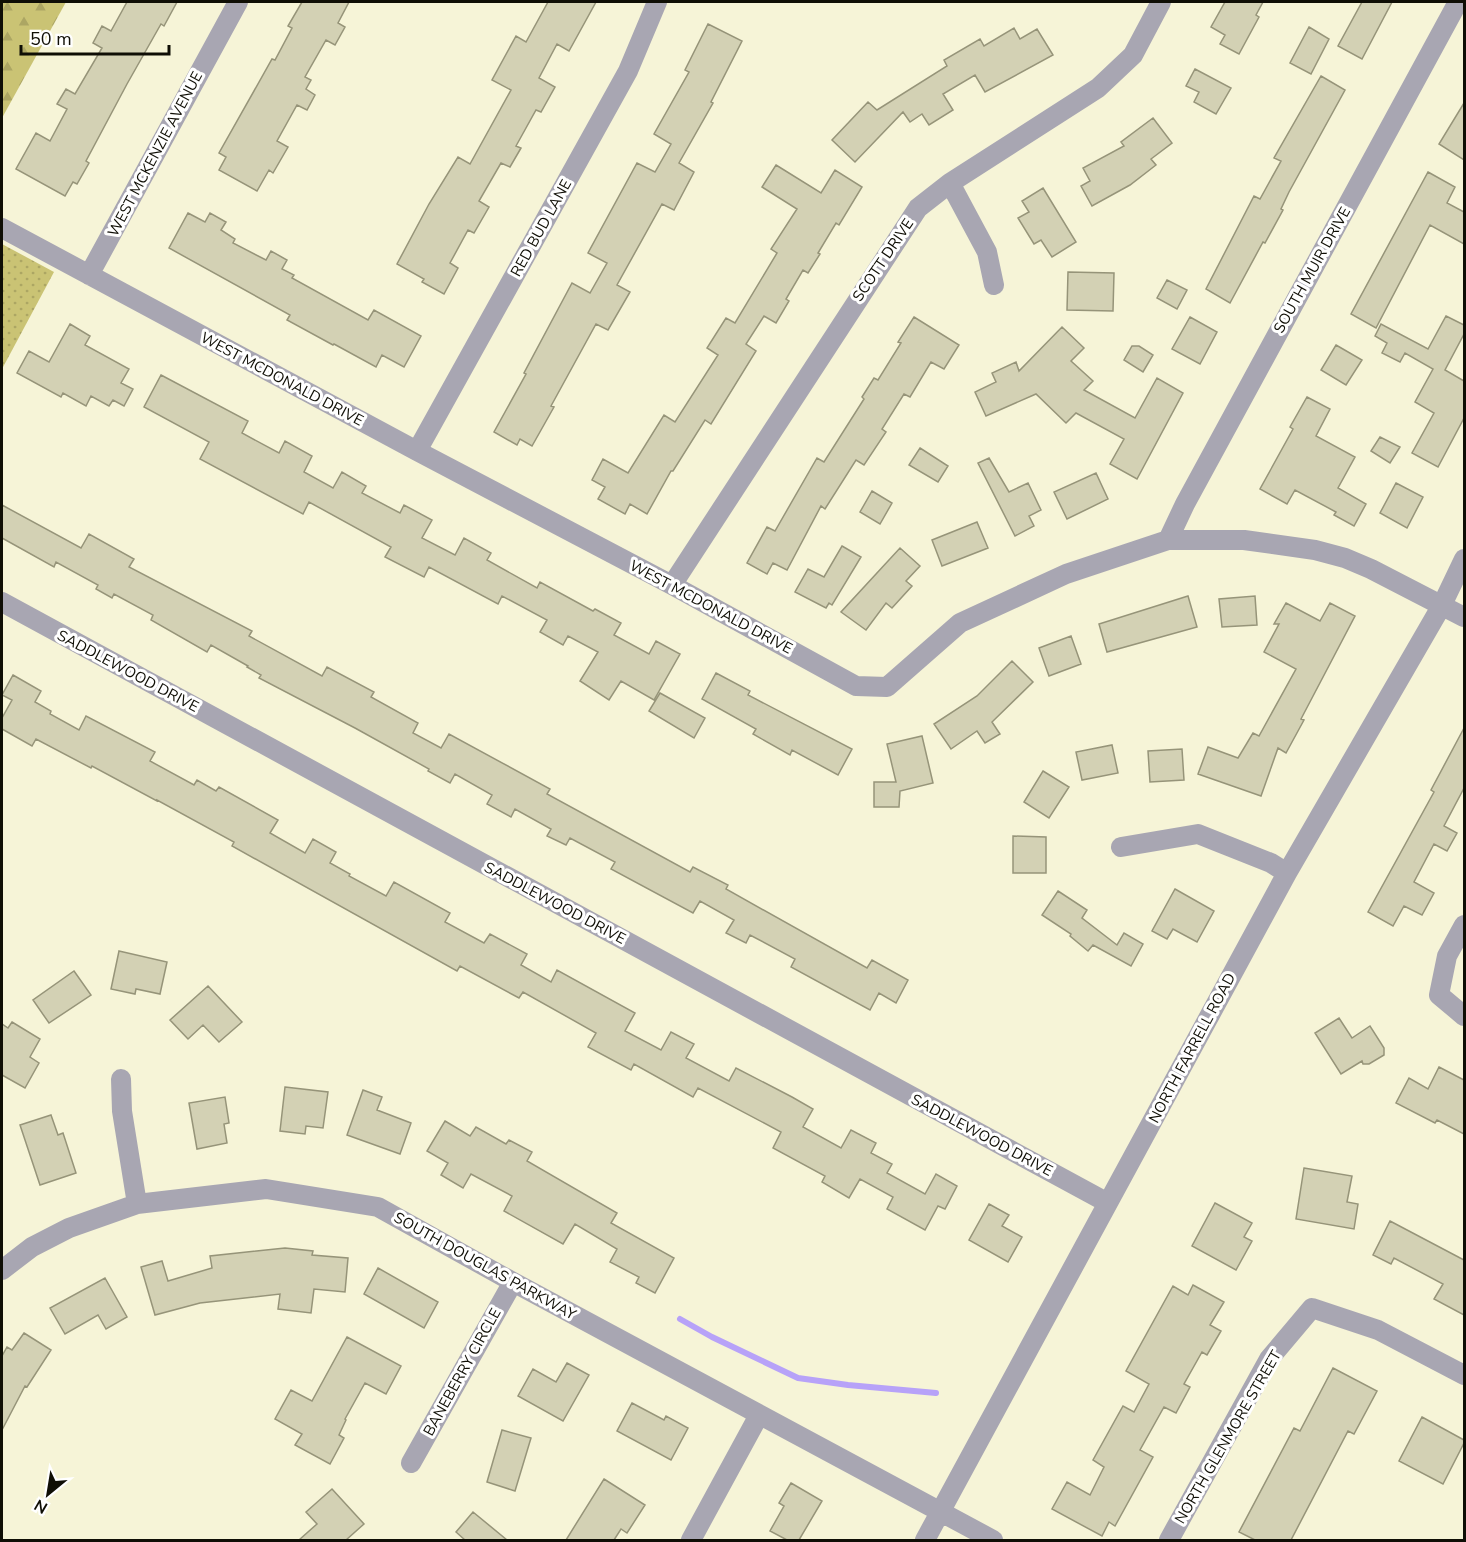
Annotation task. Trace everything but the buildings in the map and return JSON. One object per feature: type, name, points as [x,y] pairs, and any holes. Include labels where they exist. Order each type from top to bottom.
[{"type":"street","name":"WEST MCKENZIE AVENUE","points":[[89,275],[238,2]]},
{"type":"street","name":"RED BUD LANE","points":[[417,451],[628,70],[657,2]]},
{"type":"street","name":"SCOTT DRIVE","points":[[672,585],[918,208],[950,183],[1098,88],[1133,55],[1161,2]]},
{"type":"street","name":"SOUTH MUIR DRIVE","points":[[1168,540],[1185,504],[1458,2]]},
{"type":"street","points":[[950,183],[987,252],[994,285]]},
{"type":"street","name":"WEST MCDONALD DRIVE","points":[[2,228],[672,585],[856,686],[887,687],[960,623],[1066,574],[1168,540],[1244,540],[1315,550],[1345,558],[1464,617]]},
{"type":"street","name":"NORTH FARRELL ROAD","points":[[925,1540],[1287,873],[1442,605],[1464,559]]},
{"type":"street","name":"SADDLEWOOD DRIVE","points":[[2,602],[1108,1203]]},
{"type":"street","points":[[1121,847],[1198,834],[1271,863],[1287,873]]},
{"type":"street","points":[[1464,925],[1447,956],[1439,994],[1464,1016]]},
{"type":"street","points":[[121,1079],[122,1111],[137,1204]]},
{"type":"street","name":"SOUTH DOUGLAS PARKWAY","points":[[2,1270],[32,1247],[69,1228],[137,1204],[266,1189],[378,1207],[993,1540]]},
{"type":"street","name":"BANEBERRY CIRCLE","points":[[411,1463],[513,1282]]},
{"type":"street","name":"NORTH GLENMORE STREET","points":[[1169,1540],[1269,1359],[1312,1308],[1378,1330],[1464,1375]]},
{"type":"street","points":[[691,1540],[759,1415]]},
{"type":"green space","points":[[2,2],[66,2],[2,118]]},
{"type":"green space","points":[[2,244],[54,272],[2,369]]},
{"type":"waterway","points":[[680,1319],[798,1378],[936,1393]]}]
